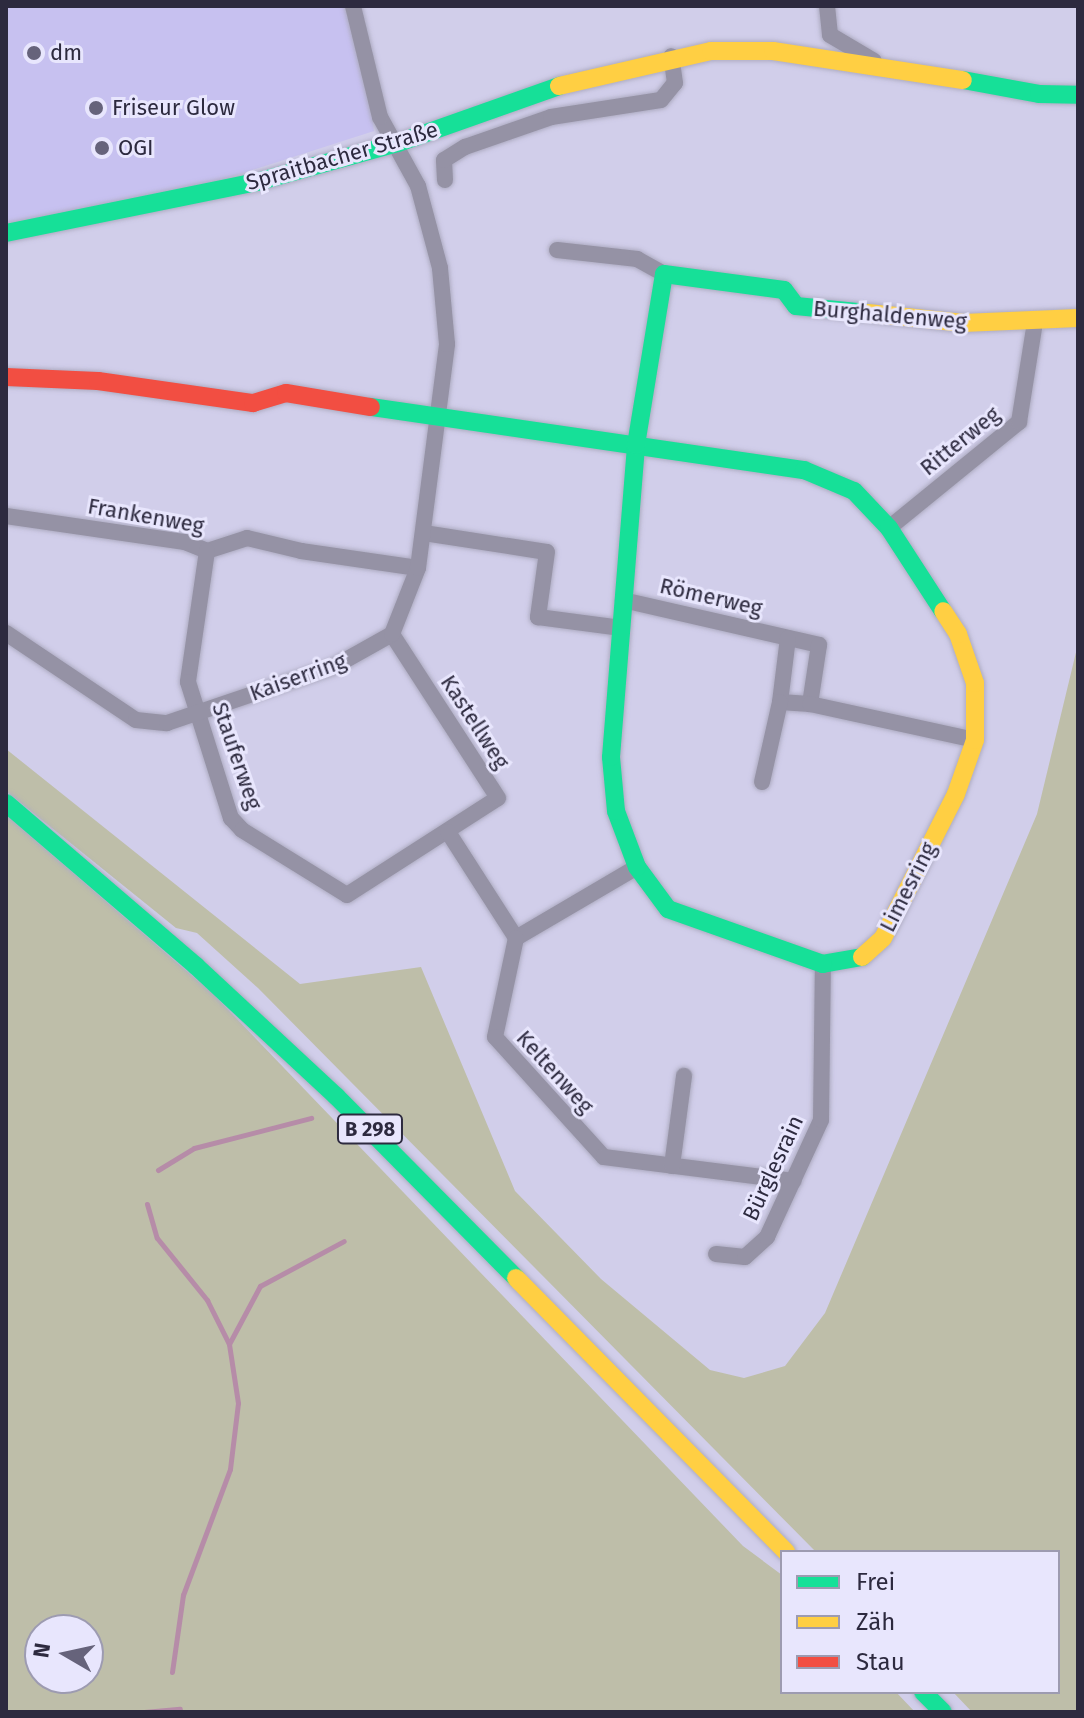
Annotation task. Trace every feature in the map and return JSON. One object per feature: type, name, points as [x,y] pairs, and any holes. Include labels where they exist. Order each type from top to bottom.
[{"type":"street","points":[[353,6],[380,117],[398,143],[418,186],[440,268],[447,344],[441,419],[418,568],[392,634]]},
{"type":"street","name":"Spraitbacher Straße","points":[[827,6],[830,35],[879,64]]},
{"type":"street","name":"Spraitbacher Straße","points":[[6,233],[194,198],[398,143],[577,79],[671,56],[773,51],[879,64],[1039,94],[1078,95]]},
{"type":"street","name":"Spraitbacher Straße","points":[[445,180],[444,160],[465,147],[551,117],[661,100],[675,83],[671,56]]},
{"type":"street","name":"Burghaldenweg","points":[[557,250],[637,259],[664,274],[784,290],[796,306],[963,323],[1078,318]]},
{"type":"street","points":[[636,445],[664,274]]},
{"type":"street","name":"Ritterweg","points":[[889,528],[1019,422],[1035,322]]},
{"type":"street","points":[[6,377],[98,381],[253,403],[286,393],[441,419]]},
{"type":"street","name":"Limesring","points":[[441,419],[636,445],[818,474],[854,491],[889,528],[958,634],[975,683],[975,740],[956,794],[883,938],[862,957],[823,964],[693,922],[651,892],[637,867],[613,786],[621,628],[636,445]]},
{"type":"street","name":"Frankenweg","points":[[6,516],[185,542],[207,551],[247,538],[418,568]]},
{"type":"street","points":[[424,533],[547,552],[538,617],[621,628]]},
{"type":"street","name":"Stauferweg","points":[[207,551],[188,682],[231,818],[347,895],[448,832]]},
{"type":"street","name":"Römerweg","points":[[623,600],[819,645],[810,704]]},
{"type":"street","name":"Kaiserring","points":[[6,633],[136,720],[167,723],[335,666],[392,634]]},
{"type":"street","name":"Kastellweg","points":[[392,634],[498,798],[448,832]]},
{"type":"street","points":[[762,782],[780,702],[788,638]]},
{"type":"street","points":[[780,702],[810,704],[975,740]]},
{"type":"street","name":"B 298","points":[[6,803],[196,966],[359,1118],[784,1550]]},
{"type":"street","points":[[448,832],[516,938],[637,867]]},
{"type":"street","name":"Keltenweg","points":[[516,938],[495,1037],[504,1052],[604,1157],[793,1181]]},
{"type":"street","name":"Bürglesrain","points":[[716,1254],[745,1257],[767,1237],[821,1120],[823,964]]},
{"type":"street","points":[[672,1166],[684,1076]]},
{"type":"street","points":[[925,1694],[943,1712]]},
{"type":"shaded area","points":[[6,6],[357,6],[374,131],[165,198],[6,223]]},
{"type":"green space","points":[[1078,644],[1078,1712],[972,1712],[955,1694],[1060,1694],[1060,1550],[814,1550],[258,988],[197,933],[176,928],[6,791],[6,749],[300,984],[421,967],[515,1191],[601,1279],[710,1370],[744,1378],[785,1366],[825,1313],[1037,814]]},
{"type":"green space","points":[[6,815],[212,993],[743,1546],[780,1574],[780,1694],[898,1694],[915,1712],[6,1712]]},
{"type":"waterway","points":[[158,1170],[194,1148],[311,1118]]},
{"type":"waterway","points":[[147,1204],[157,1238],[207,1300],[229,1344]]},
{"type":"waterway","points":[[172,1672],[183,1595],[230,1469],[238,1403],[229,1344],[260,1286],[344,1241]]},
{"type":"waterway","points":[[144,1712],[180,1709]]},
{"type":"traffic: fast","points":[[963,80],[1039,94],[1078,95]]},
{"type":"traffic: fast","points":[[6,233],[257,182],[398,143],[559,86]]},
{"type":"traffic: fast","points":[[862,957],[823,964],[668,909],[637,867],[616,811],[611,757],[636,445],[664,274],[784,290],[796,306],[868,313]]},
{"type":"traffic: fast","points":[[371,407],[804,470],[854,491],[889,528],[943,611]]},
{"type":"traffic: fast","points":[[6,803],[196,966],[336,1096],[516,1278]]},
{"type":"traffic: fast","points":[[925,1694],[943,1712]]},
{"type":"traffic: slow","points":[[559,86],[711,51],[773,51],[963,80]]},
{"type":"traffic: slow","points":[[868,313],[963,323],[1078,318]]},
{"type":"traffic: slow","points":[[862,957],[883,938],[956,794],[975,740],[975,683],[958,634],[943,611]]},
{"type":"traffic: slow","points":[[516,1278],[784,1550]]},
{"type":"traffic: jam","points":[[6,377],[98,381],[253,403],[286,393],[371,407]]},
{"type":"place","name":"dm","points":[[34,53]]},
{"type":"place","name":"Friseur Glow","points":[[96,108]]},
{"type":"place","name":"OGI","points":[[102,148]]}]
